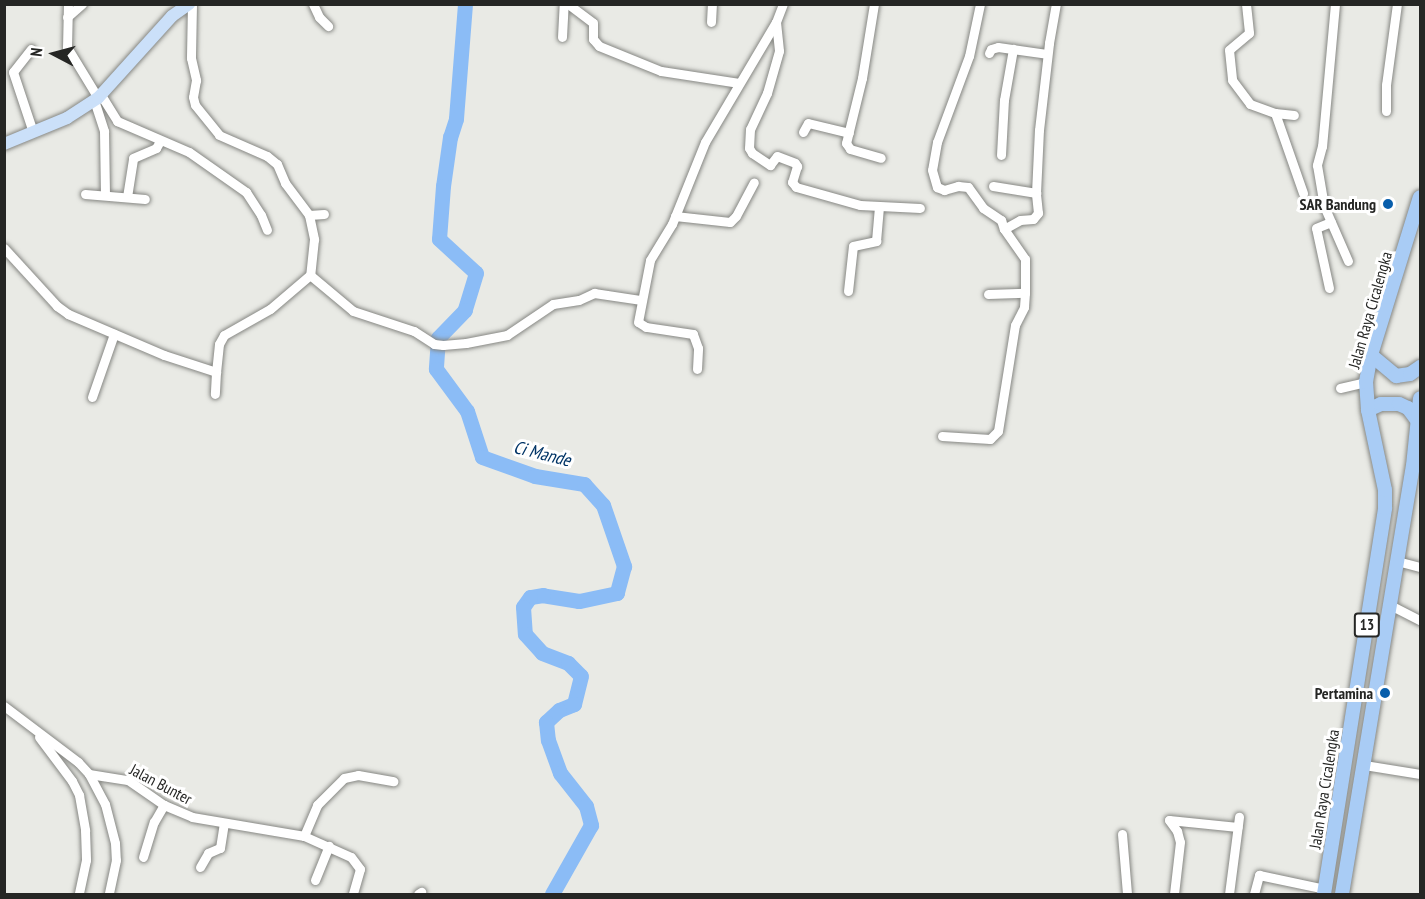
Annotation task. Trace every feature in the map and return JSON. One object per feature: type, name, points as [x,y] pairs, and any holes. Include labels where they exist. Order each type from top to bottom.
[{"type":"highway","name":"Jalan Raya Cicalengka","points":[[1324,892],[1385,508],[1385,490],[1368,410],[1366,382],[1371,355],[1420,197]]},
{"type":"highway","points":[[1371,355],[1396,376],[1410,374],[1420,367]]},
{"type":"highway","name":"13","points":[[1342,894],[1413,466],[1420,398]]},
{"type":"highway","points":[[1368,410],[1382,404],[1399,404],[1408,408],[1417,420]]},
{"type":"main road","points":[[4,144],[67,118],[98,98],[172,16],[190,4]]},
{"type":"street","points":[[68,4],[67,47],[98,98],[117,121],[189,152],[246,192],[261,215],[267,230]]},
{"type":"street","points":[[67,17],[82,4]]},
{"type":"street","points":[[190,4],[191,58],[196,80],[193,97],[197,109],[219,135],[273,160],[285,183],[309,215],[314,245],[310,276],[270,309],[224,335],[219,344],[215,394]]},
{"type":"street","points":[[312,4],[319,17],[328,26]]},
{"type":"street","points":[[562,36],[566,4],[593,23],[593,39],[599,46],[661,71],[739,83]]},
{"type":"street","points":[[711,22],[712,4]]},
{"type":"street","points":[[697,369],[698,348],[693,334],[640,325],[641,300],[655,249],[675,216],[705,142],[776,22],[783,4]]},
{"type":"street","points":[[874,4],[867,55],[846,143],[850,149],[881,158]]},
{"type":"street","points":[[942,436],[990,439],[995,437],[1001,414],[1015,325],[1024,307],[1025,260],[1004,229],[1001,220],[983,208],[968,187],[958,186],[944,190],[937,187],[932,170],[937,142],[969,56],[980,4]]},
{"type":"street","points":[[1004,229],[1036,216],[1039,209],[1035,193],[1047,54],[1056,4]]},
{"type":"street","points":[[1246,4],[1249,33],[1229,50],[1232,80],[1250,104],[1275,113],[1294,115]]},
{"type":"street","points":[[1335,4],[1322,146],[1317,165],[1320,189],[1348,261]]},
{"type":"street","points":[[1386,111],[1386,85],[1397,4]]},
{"type":"street","points":[[776,22],[779,51],[767,93],[750,129],[752,153],[770,165],[777,156],[797,164],[793,186],[843,202],[879,207],[920,208]]},
{"type":"street","points":[[989,53],[993,47],[1047,54]]},
{"type":"street","points":[[31,49],[13,72],[33,132]]},
{"type":"street","points":[[1000,155],[1004,100],[1013,49]]},
{"type":"street","points":[[98,98],[105,131],[105,195]]},
{"type":"street","points":[[1275,113],[1303,193]]},
{"type":"street","points":[[803,132],[808,123],[849,133]]},
{"type":"street","points":[[127,197],[133,158],[156,148],[160,141]]},
{"type":"street","points":[[675,216],[730,222],[736,216],[754,182]]},
{"type":"street","points":[[993,186],[1035,193]]},
{"type":"street","points":[[85,194],[144,199]]},
{"type":"street","points":[[848,291],[853,246],[876,241],[879,207]]},
{"type":"street","points":[[309,215],[324,214]]},
{"type":"street","points":[[1329,288],[1316,228],[1331,222]]},
{"type":"street","points":[[4,248],[57,306],[84,322],[216,372]]},
{"type":"street","points":[[310,276],[353,311],[419,333],[439,344],[466,343],[507,335],[553,304],[579,300],[594,293],[641,300]]},
{"type":"street","points":[[988,294],[1025,293]]},
{"type":"street","points":[[92,397],[114,334]]},
{"type":"street","points":[[1340,388],[1366,382]]},
{"type":"street","points":[[1396,561],[1420,567]]},
{"type":"street","points":[[1390,606],[1420,620]]},
{"type":"street","points":[[4,706],[78,762],[90,774],[105,804],[115,843],[116,860],[109,894]]},
{"type":"street","points":[[32,727],[72,781],[79,795],[85,830],[86,860],[79,894]]},
{"type":"street","points":[[1364,765],[1420,774]]},
{"type":"street","name":"Jalan Bunter","points":[[90,774],[128,780],[164,805],[192,817],[304,836],[329,846],[358,863],[360,872],[353,894]]},
{"type":"street","points":[[304,836],[316,805],[344,778],[358,775],[393,781]]},
{"type":"street","points":[[143,857],[154,822],[164,805]]},
{"type":"street","points":[[1229,894],[1239,817]]},
{"type":"street","points":[[1174,894],[1180,842],[1177,831],[1168,820],[1238,827]]},
{"type":"street","points":[[200,867],[208,853],[220,848],[224,823]]},
{"type":"street","points":[[1122,834],[1127,894]]},
{"type":"street","points":[[315,880],[329,846]]},
{"type":"street","points":[[1254,894],[1259,875],[1324,892]]},
{"type":"waterway","name":"Ci Mande","points":[[465,4],[456,119],[450,137],[443,186],[439,239],[476,273],[465,310],[438,338],[436,369],[467,411],[482,457],[535,476],[584,484],[603,505],[624,566],[617,593],[579,601],[543,595],[530,597],[523,607],[525,634],[542,653],[568,663],[581,676],[574,704],[559,710],[546,722],[548,740],[560,773],[586,806],[591,825],[552,894]]},
{"type":"place","name":"SAR Bandung","points":[[1388,204]]},
{"type":"place","name":"Pertamina","points":[[1385,693]]}]
